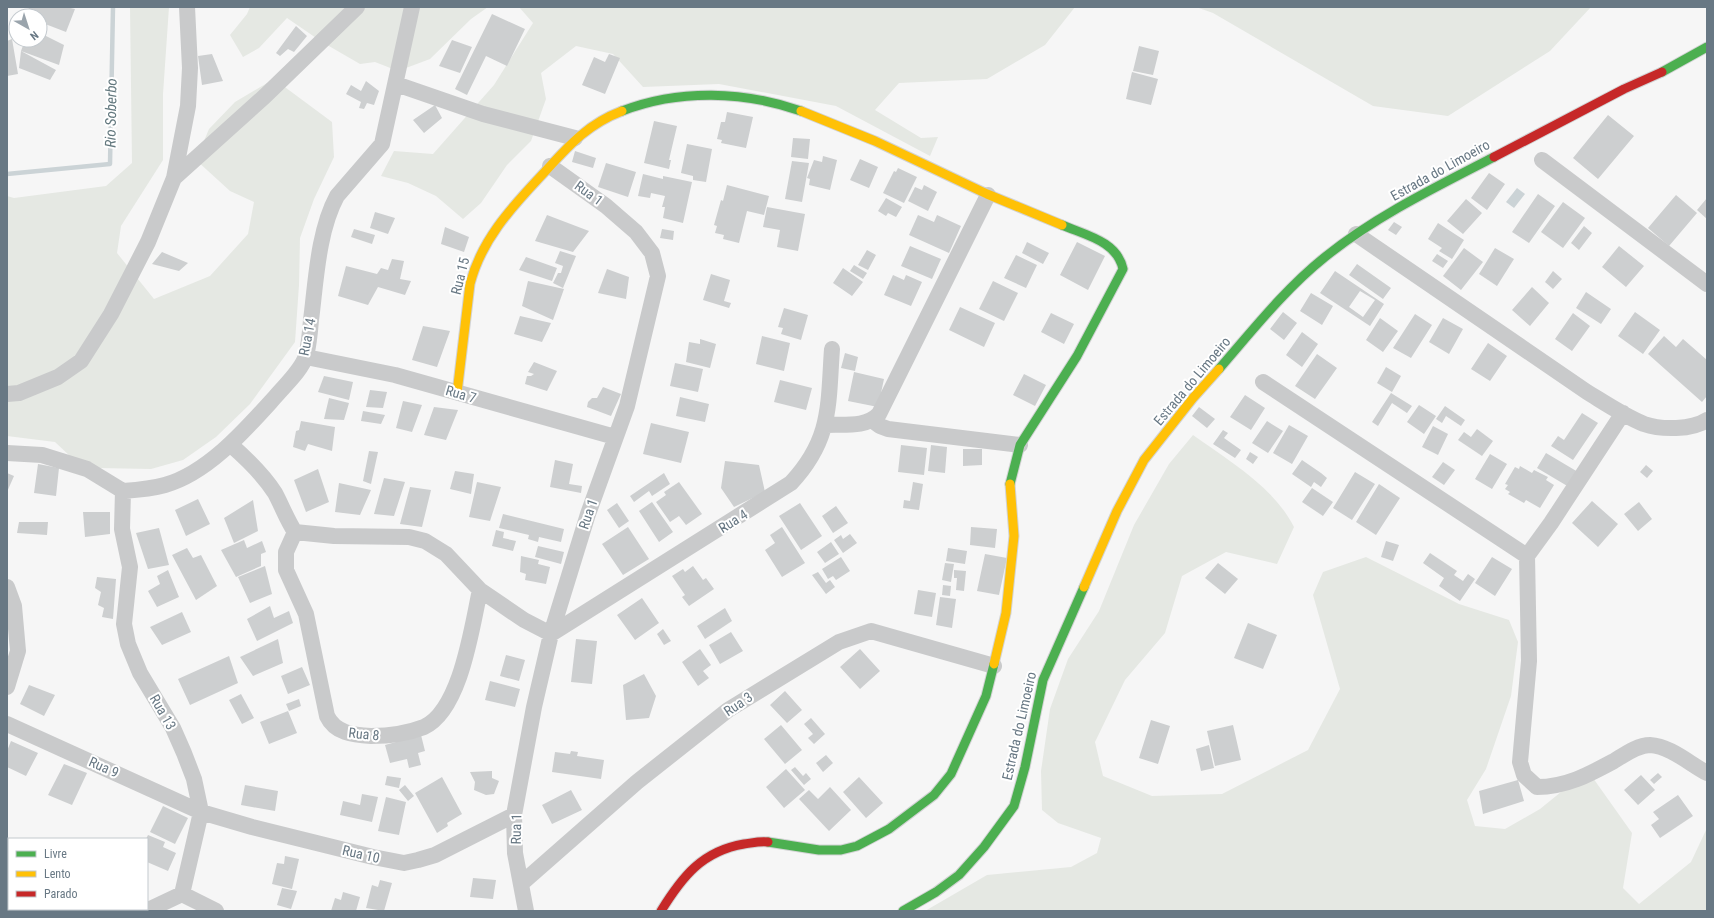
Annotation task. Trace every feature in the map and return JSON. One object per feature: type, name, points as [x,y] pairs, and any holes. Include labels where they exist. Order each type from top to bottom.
[{"type":"street","points":[[7,394],[19,393],[58,377],[81,362],[111,314],[148,242],[174,178],[188,106],[190,68],[187,7]]},
{"type":"street","points":[[174,178],[265,96],[357,7]]},
{"type":"street","name":"Rua 14","points":[[231,445],[294,375],[306,357],[324,233],[332,205],[337,196],[380,148],[396,84],[412,7]]},
{"type":"street","name":"Estrada do Limoeiro","points":[[903,911],[936,892],[959,875],[984,846],[1014,806],[1025,767],[1043,680],[1117,511],[1144,460],[1193,398],[1282,298],[1324,258],[1356,234],[1422,194],[1624,89],[1675,66],[1707,47]]},
{"type":"street","points":[[396,84],[483,114],[575,138]]},
{"type":"street","name":"Rua 15","points":[[457,393],[461,372],[469,294],[474,269],[480,254],[501,223],[534,182],[575,138],[615,113],[653,100],[691,94],[731,95],[782,105],[859,133],[988,195],[1100,241],[1113,249],[1121,258],[1123,269],[1077,356],[1044,405],[1020,445],[1009,488],[1014,536],[1008,598],[994,666],[986,696],[951,774],[934,795],[889,829],[857,846],[841,850],[819,850],[762,841],[727,847],[705,858],[678,884],[661,911]]},
{"type":"street","points":[[1542,160],[1707,284]]},
{"type":"street","name":"Rua 1","points":[[526,911],[522,883],[515,853],[514,815],[534,707],[550,634],[588,514],[626,406],[658,276],[652,253],[636,232],[606,206],[550,166]]},
{"type":"street","points":[[826,425],[862,424],[873,421],[879,414],[988,195]]},
{"type":"street","points":[[1356,234],[1587,392],[1623,413],[1645,424],[1678,428],[1691,427],[1707,420]]},
{"type":"street","name":"Rua 4","points":[[550,634],[791,483],[812,457],[821,440],[826,425],[832,349]]},
{"type":"street","name":"Rua 7","points":[[306,357],[395,375],[616,437]]},
{"type":"street","points":[[1263,382],[1527,556]]},
{"type":"street","points":[[1623,413],[1551,523],[1527,556],[1529,661],[1520,762],[1524,775],[1536,787],[1554,787],[1589,774],[1639,747],[1650,745],[1666,750],[1707,773]]},
{"type":"street","points":[[873,421],[888,429],[1020,445]]},
{"type":"street","points":[[7,453],[42,455],[87,469],[123,491],[146,490],[167,485],[199,469],[231,445],[262,475],[275,494],[295,532],[334,536],[409,537],[425,541],[446,554],[480,590],[524,620],[550,634]]},
{"type":"street","name":"Rua 13","points":[[123,491],[122,529],[130,567],[124,624],[128,644],[140,673],[173,728],[179,741],[194,779],[201,812],[182,894]]},
{"type":"street","name":"Rua 8","points":[[295,532],[286,552],[286,570],[306,614],[326,716],[331,725],[341,731],[365,736],[392,736],[425,726],[443,710],[454,693],[465,658],[480,590]]},
{"type":"street","points":[[7,587],[14,606],[18,651],[7,687]]},
{"type":"street","name":"Rua 3","points":[[522,883],[638,782],[728,710],[839,642],[871,631],[994,666]]},
{"type":"street","name":"Rua 9","points":[[7,724],[201,812]]},
{"type":"street","name":"Rua 10","points":[[201,812],[252,827],[374,858],[404,863],[435,855],[514,815]]},
{"type":"street","points":[[146,911],[182,894],[216,911]]},
{"type":"shaded area","points":[[130,7],[169,7],[163,94],[163,160],[121,226],[117,253],[154,299],[210,276],[248,234],[254,202],[230,191],[196,160],[209,129],[235,102],[274,79],[332,122],[334,157],[314,199],[300,238],[299,285],[295,342],[250,404],[216,437],[183,460],[151,469],[97,468],[71,457],[55,442],[7,436],[7,196],[14,198],[106,186],[132,163]]},
{"type":"shaded area","points":[[250,7],[488,7],[471,19],[430,59],[398,71],[375,62],[360,64],[322,42],[287,18],[259,48],[243,57],[230,35],[247,14]]},
{"type":"shaded area","points":[[519,7],[1075,7],[1045,45],[987,79],[899,83],[875,110],[921,138],[938,137],[930,156],[836,106],[719,84],[643,87],[613,54],[576,46],[541,73],[546,99],[531,141],[507,165],[481,203],[463,219],[436,196],[408,183],[381,176],[394,151],[433,154],[494,85],[533,23]]},
{"type":"shaded area","points":[[1196,7],[1591,7],[1550,51],[1448,116],[1373,106],[1213,13]]},
{"type":"shaded area","points":[[1517,188],[1525,194],[1514,208],[1506,202]]},
{"type":"shaded area","points":[[1193,435],[1249,475],[1274,499],[1285,512],[1294,527],[1277,564],[1226,552],[1182,576],[1165,633],[1125,680],[1095,742],[1103,776],[1152,796],[1222,794],[1308,750],[1340,689],[1313,595],[1323,572],[1366,557],[1459,604],[1509,620],[1518,642],[1511,696],[1486,769],[1467,800],[1475,826],[1505,829],[1540,809],[1577,779],[1593,778],[1632,833],[1623,888],[1639,904],[1691,862],[1707,828],[1707,911],[925,911],[987,875],[1071,867],[1097,853],[1101,838],[1058,823],[1042,810],[1041,771],[1050,709],[1068,659],[1099,611],[1134,525],[1169,464]]},
{"type":"building","points":[[66,7],[75,9],[66,32],[48,25],[48,8],[29,8]]},
{"type":"building","points":[[492,14],[525,29],[507,66],[486,56],[467,95],[455,89]]},
{"type":"building","points":[[296,26],[307,36],[294,52],[288,49],[280,56],[276,53]]},
{"type":"building","points":[[48,37],[64,45],[59,65],[21,51],[22,48],[48,48]]},
{"type":"building","points":[[452,40],[472,47],[460,73],[439,66]]},
{"type":"building","points":[[7,41],[8,48],[14,48],[18,74],[7,76]]},
{"type":"building","points":[[1139,46],[1159,51],[1153,75],[1133,71]]},
{"type":"building","points":[[21,51],[56,70],[50,80],[19,68]]},
{"type":"building","points":[[212,54],[223,81],[202,85],[198,56]]},
{"type":"building","points":[[609,54],[620,58],[605,94],[582,85],[594,57],[605,62]]},
{"type":"building","points":[[1132,72],[1158,79],[1151,105],[1126,99]]},
{"type":"building","points":[[366,81],[379,91],[374,105],[367,103],[364,109],[359,108],[361,102],[346,94],[351,85],[361,91]]},
{"type":"building","points":[[435,105],[442,118],[424,133],[413,120]]},
{"type":"building","points":[[727,112],[753,117],[746,148],[721,143],[722,140],[717,139],[721,122],[725,122]]},
{"type":"building","points":[[1608,115],[1634,136],[1598,179],[1573,158]]},
{"type":"building","points":[[654,121],[677,126],[669,160],[671,160],[669,169],[644,163]]},
{"type":"building","points":[[793,138],[810,139],[808,159],[791,157]]},
{"type":"building","points":[[687,144],[712,149],[706,182],[693,180],[693,176],[681,173]]},
{"type":"building","points":[[575,151],[596,158],[593,168],[572,162]]},
{"type":"building","points":[[823,156],[837,160],[830,190],[809,185],[810,179],[807,178],[814,160],[822,162]]},
{"type":"building","points":[[860,159],[878,167],[869,188],[850,180]]},
{"type":"building","points":[[792,161],[809,163],[802,202],[785,199]]},
{"type":"building","points":[[606,163],[636,172],[628,197],[598,187]]},
{"type":"building","points":[[898,168],[917,177],[904,203],[883,193],[894,171],[896,172]]},
{"type":"building","points":[[1489,173],[1505,184],[1487,210],[1471,198]]},
{"type":"building","points":[[643,174],[663,179],[663,176],[692,182],[683,223],[663,218],[665,207],[662,207],[665,196],[651,193],[650,198],[638,196]]},
{"type":"building","points":[[727,185],[769,196],[764,215],[747,211],[739,243],[723,239],[724,235],[715,233],[717,226],[714,225]]},
{"type":"building","points":[[924,185],[937,192],[928,211],[908,201],[915,187],[922,190]]},
{"type":"building","points":[[1538,194],[1555,206],[1529,243],[1512,232]]},
{"type":"building","points":[[1676,195],[1697,213],[1669,246],[1648,228]]},
{"type":"building","points":[[886,198],[902,207],[896,217],[888,213],[886,216],[878,211]]},
{"type":"building","points":[[1707,198],[1707,219],[1697,210]]},
{"type":"building","points":[[1466,199],[1482,213],[1463,234],[1447,221]]},
{"type":"building","points":[[1563,202],[1585,218],[1563,248],[1541,232]]},
{"type":"building","points":[[767,207],[805,214],[798,251],[777,247],[780,230],[763,227]]},
{"type":"building","points":[[375,212],[395,218],[388,234],[370,228]]},
{"type":"building","points":[[547,215],[589,231],[573,252],[535,241]]},
{"type":"building","points":[[918,215],[934,222],[937,215],[961,226],[949,253],[909,235]]},
{"type":"building","points":[[1394,222],[1402,227],[1396,235],[1388,230]]},
{"type":"building","points":[[1438,223],[1464,240],[1452,259],[1439,251],[1442,248],[1428,239]]},
{"type":"building","points":[[1584,226],[1592,233],[1579,250],[1571,243]]},
{"type":"building","points":[[445,227],[469,237],[464,252],[441,244]]},
{"type":"building","points":[[354,229],[375,235],[372,244],[351,237]]},
{"type":"building","points":[[662,229],[674,231],[673,240],[660,238]]},
{"type":"building","points":[[1027,242],[1049,253],[1043,264],[1022,253]]},
{"type":"building","points":[[1077,242],[1105,256],[1088,290],[1060,275]]},
{"type":"building","points":[[910,246],[941,259],[932,279],[901,266]]},
{"type":"building","points":[[1619,246],[1644,266],[1626,287],[1602,267]]},
{"type":"building","points":[[1464,248],[1483,262],[1461,290],[1443,276]]},
{"type":"building","points":[[1495,248],[1514,259],[1497,286],[1479,274]]},
{"type":"building","points":[[867,250],[876,255],[868,270],[858,265]]},
{"type":"building","points":[[560,251],[576,256],[563,288],[553,283],[558,273],[561,273],[563,266],[555,263]]},
{"type":"building","points":[[162,252],[188,263],[179,271],[152,264]]},
{"type":"building","points":[[1437,254],[1448,261],[1443,268],[1432,261]]},
{"type":"building","points":[[1016,255],[1037,265],[1026,288],[1004,278]]},
{"type":"building","points":[[526,257],[557,268],[552,281],[519,270]]},
{"type":"building","points":[[392,259],[404,261],[400,279],[411,281],[405,295],[378,287],[368,305],[338,296],[346,266],[377,274],[381,268],[388,270]]},
{"type":"building","points":[[1357,264],[1391,288],[1383,299],[1349,275]]},
{"type":"building","points":[[854,265],[867,273],[863,279],[850,271]]},
{"type":"building","points":[[843,268],[863,282],[852,296],[833,283]]},
{"type":"building","points":[[607,269],[629,277],[626,299],[598,293]]},
{"type":"building","points":[[1335,271],[1384,304],[1370,326],[1320,293]],"holes":[[[1360,291],[1375,300],[1363,317],[1349,307]]]},
{"type":"building","points":[[1553,271],[1562,279],[1553,289],[1545,282]]},
{"type":"building","points":[[711,274],[730,280],[724,301],[731,303],[729,308],[703,300]]},
{"type":"building","points":[[893,275],[904,280],[906,275],[922,282],[911,306],[884,295]]},
{"type":"building","points":[[528,281],[564,289],[553,320],[522,306]]},
{"type":"building","points":[[993,281],[1018,293],[1004,321],[979,309]]},
{"type":"building","points":[[1532,287],[1549,303],[1530,326],[1512,310]]},
{"type":"building","points":[[1586,292],[1611,309],[1601,324],[1576,308]]},
{"type":"building","points":[[1311,293],[1333,306],[1322,325],[1300,311]]},
{"type":"building","points":[[960,307],[995,323],[984,347],[949,330]]},
{"type":"building","points":[[784,308],[808,315],[801,340],[781,334],[783,328],[778,327]]},
{"type":"building","points":[[1283,312],[1297,323],[1284,340],[1270,329]]},
{"type":"building","points":[[1635,312],[1660,330],[1643,354],[1618,336]]},
{"type":"building","points":[[1051,313],[1074,324],[1064,344],[1041,332]]},
{"type":"building","points":[[1573,313],[1590,326],[1572,351],[1555,339]]},
{"type":"building","points":[[1415,314],[1432,325],[1411,358],[1393,348]]},
{"type":"building","points":[[520,316],[551,323],[542,342],[514,334]]},
{"type":"building","points":[[1380,318],[1398,331],[1383,352],[1366,340]]},
{"type":"building","points":[[1443,318],[1463,329],[1449,354],[1429,342]]},
{"type":"building","points":[[423,326],[450,331],[437,367],[412,360]]},
{"type":"building","points":[[1302,332],[1318,344],[1302,367],[1286,355]]},
{"type":"building","points":[[762,336],[790,343],[784,371],[756,364]]},
{"type":"building","points":[[1664,336],[1676,347],[1683,339],[1707,360],[1707,396],[1702,402],[1648,354]]},
{"type":"building","points":[[700,339],[716,344],[710,368],[686,362],[689,342],[700,344]]},
{"type":"building","points":[[1488,343],[1507,356],[1490,381],[1471,369]]},
{"type":"building","points":[[845,353],[858,357],[855,371],[841,368]]},
{"type":"building","points":[[1317,354],[1337,368],[1315,399],[1295,386]]},
{"type":"building","points":[[534,362],[557,371],[547,391],[525,384],[527,376],[534,374],[528,372]]},
{"type":"building","points":[[675,363],[703,369],[698,392],[670,386]]},
{"type":"building","points":[[1386,367],[1401,376],[1392,392],[1377,383]]},
{"type":"building","points":[[854,372],[884,379],[878,407],[848,401]]},
{"type":"building","points":[[1024,374],[1046,385],[1035,406],[1013,395]]},
{"type":"building","points":[[324,376],[353,382],[349,400],[318,392]]},
{"type":"building","points":[[780,380],[812,388],[806,410],[774,402]]},
{"type":"building","points":[[603,387],[621,394],[611,416],[587,407],[588,402],[592,398],[597,398]]},
{"type":"building","points":[[370,390],[387,392],[383,408],[366,407]]},
{"type":"building","points":[[1391,393],[1412,406],[1407,413],[1392,403],[1378,426],[1372,422]]},
{"type":"building","points":[[1245,395],[1265,408],[1251,430],[1230,417]]},
{"type":"building","points":[[680,397],[709,404],[705,422],[676,416]]},
{"type":"building","points":[[329,398],[349,403],[344,420],[324,419]]},
{"type":"building","points":[[403,401],[422,405],[412,432],[396,428]]},
{"type":"building","points":[[1419,405],[1436,416],[1424,434],[1407,422]]},
{"type":"building","points":[[1445,406],[1465,420],[1461,426],[1446,416],[1442,423],[1436,419]]},
{"type":"building","points":[[434,407],[458,410],[446,440],[424,435]]},
{"type":"building","points":[[1199,407],[1215,419],[1207,428],[1192,416]]},
{"type":"building","points":[[363,411],[385,415],[381,424],[361,421]]},
{"type":"building","points":[[1582,413],[1598,423],[1573,460],[1551,446],[1558,436],[1564,440]]},
{"type":"building","points":[[301,421],[335,427],[332,451],[308,444],[305,451],[293,447],[296,431],[299,430]]},
{"type":"building","points":[[1267,421],[1283,431],[1268,453],[1252,443]]},
{"type":"building","points":[[651,423],[689,432],[681,463],[643,454]]},
{"type":"building","points":[[1289,425],[1308,436],[1292,464],[1273,453]]},
{"type":"building","points":[[1433,426],[1448,434],[1438,455],[1422,447]]},
{"type":"building","points":[[1477,429],[1493,441],[1482,456],[1458,440],[1464,432],[1471,437]]},
{"type":"building","points":[[1223,430],[1228,433],[1224,438],[1241,450],[1235,458],[1213,444]]},
{"type":"building","points":[[901,445],[927,448],[924,475],[898,472]]},
{"type":"building","points":[[931,445],[947,447],[945,473],[928,471]]},
{"type":"building","points":[[963,449],[982,449],[982,465],[963,466]]},
{"type":"building","points":[[369,451],[378,452],[371,484],[363,481]]},
{"type":"building","points":[[1250,452],[1258,457],[1253,464],[1246,459]]},
{"type":"building","points":[[1546,453],[1578,472],[1569,487],[1537,468]]},
{"type":"building","points":[[1490,454],[1507,464],[1492,489],[1475,479]]},
{"type":"building","points":[[555,460],[573,464],[569,484],[582,486],[581,493],[550,487]]},
{"type":"building","points":[[1302,460],[1327,478],[1321,487],[1314,482],[1311,487],[1292,474]]},
{"type":"building","points":[[725,461],[759,465],[765,492],[734,507],[721,488]]},
{"type":"building","points":[[1443,462],[1455,470],[1444,485],[1432,477]]},
{"type":"building","points":[[38,464],[59,468],[56,496],[34,493]]},
{"type":"building","points":[[1646,465],[1653,471],[1647,478],[1640,472]]},
{"type":"building","points":[[1520,466],[1532,473],[1534,470],[1548,477],[1546,480],[1554,485],[1540,508],[1526,500],[1524,503],[1508,494],[1510,492],[1505,489],[1508,485],[1505,484],[1515,467],[1519,469]]},
{"type":"building","points":[[318,469],[329,502],[306,512],[294,480]]},
{"type":"building","points":[[455,471],[474,474],[471,494],[450,489]]},
{"type":"building","points":[[1355,472],[1375,484],[1352,520],[1333,508]]},
{"type":"building","points":[[7,473],[14,476],[7,492]]},
{"type":"building","points":[[664,473],[670,484],[652,496],[649,491],[634,502],[630,496]]},
{"type":"building","points":[[384,478],[405,482],[394,516],[374,514]]},
{"type":"building","points":[[477,482],[501,487],[490,521],[469,517]]},
{"type":"building","points":[[679,482],[702,514],[686,525],[679,516],[670,522],[656,502],[666,495],[664,492]]},
{"type":"building","points":[[913,482],[923,484],[919,510],[903,508],[904,500],[910,501]]},
{"type":"building","points":[[339,483],[371,490],[360,515],[335,512]]},
{"type":"building","points":[[1379,484],[1400,498],[1376,535],[1356,522]]},
{"type":"building","points":[[410,487],[431,490],[422,527],[400,524]]},
{"type":"building","points":[[1312,488],[1333,502],[1323,516],[1302,502]]},
{"type":"building","points":[[198,499],[210,524],[186,536],[175,510]]},
{"type":"building","points":[[253,500],[258,531],[234,543],[224,518]]},
{"type":"building","points":[[1592,501],[1618,524],[1598,547],[1572,523]]},
{"type":"building","points":[[652,502],[673,532],[659,542],[639,511]]},
{"type":"building","points":[[1639,502],[1652,519],[1638,531],[1624,514]]},
{"type":"building","points":[[617,503],[629,521],[619,528],[607,510]]},
{"type":"building","points":[[800,503],[822,536],[801,550],[779,516]]},
{"type":"building","points":[[836,506],[848,523],[833,533],[822,516]]},
{"type":"building","points":[[83,512],[110,512],[110,534],[85,537]]},
{"type":"building","points":[[503,514],[564,529],[561,542],[539,537],[538,542],[528,539],[529,535],[499,528]]},
{"type":"building","points":[[19,522],[48,522],[47,535],[17,533]]},
{"type":"building","points":[[628,527],[649,559],[623,575],[602,544]]},
{"type":"building","points":[[782,527],[805,563],[782,577],[765,550],[775,543],[770,535]]},
{"type":"building","points":[[971,527],[997,529],[995,548],[970,545]]},
{"type":"building","points":[[159,528],[169,565],[148,569],[136,533]]},
{"type":"building","points":[[496,530],[504,532],[503,538],[516,541],[513,551],[492,546]]},
{"type":"building","points":[[850,534],[857,543],[843,553],[834,540],[841,535],[843,539]]},
{"type":"building","points":[[244,540],[247,548],[262,541],[266,552],[261,554],[261,566],[236,577],[221,550]]},
{"type":"building","points":[[1386,541],[1399,545],[1393,561],[1381,557]]},
{"type":"building","points":[[831,542],[839,554],[825,563],[817,552]]},
{"type":"building","points":[[538,546],[564,552],[561,564],[535,557]]},
{"type":"building","points":[[187,548],[193,558],[201,555],[217,586],[196,600],[172,555]]},
{"type":"building","points":[[948,548],[967,551],[965,564],[946,561]]},
{"type":"building","points":[[1430,553],[1457,571],[1454,575],[1463,581],[1468,574],[1475,579],[1460,601],[1439,586],[1444,578],[1423,563]]},
{"type":"building","points":[[985,554],[1007,558],[999,595],[977,591]]},
{"type":"building","points":[[521,556],[539,560],[538,564],[550,567],[546,584],[525,580],[526,574],[520,572]]},
{"type":"building","points":[[841,557],[850,571],[836,580],[833,576],[828,579],[822,569]]},
{"type":"building","points":[[1492,557],[1512,569],[1495,596],[1475,583]]},
{"type":"building","points":[[945,563],[954,564],[951,582],[942,580]]},
{"type":"building","points":[[1218,563],[1238,579],[1225,594],[1205,578]]},
{"type":"building","points":[[265,566],[272,594],[250,603],[238,577]]},
{"type":"building","points":[[693,566],[703,580],[706,578],[714,589],[689,606],[682,597],[685,595],[672,576],[683,569],[685,572]]},
{"type":"building","points":[[168,570],[179,597],[157,607],[148,591],[160,584],[157,576]]},
{"type":"building","points":[[954,570],[966,571],[964,591],[956,590],[957,578],[954,578]]},
{"type":"building","points":[[818,572],[826,583],[830,580],[835,587],[826,594],[812,575]]},
{"type":"building","points":[[97,577],[116,579],[113,619],[102,617],[104,608],[98,605],[101,592],[95,588]]},
{"type":"building","points":[[943,585],[951,586],[950,596],[942,595]]},
{"type":"building","points":[[918,590],[936,593],[932,617],[914,614]]},
{"type":"building","points":[[940,597],[956,599],[952,628],[936,625]]},
{"type":"building","points":[[642,598],[659,623],[635,640],[617,615]]},
{"type":"building","points":[[270,606],[274,618],[289,611],[293,623],[257,641],[247,619]]},
{"type":"building","points":[[725,608],[732,621],[705,639],[697,626]]},
{"type":"building","points":[[182,612],[191,632],[162,645],[150,627]]},
{"type":"building","points":[[1248,623],[1277,635],[1263,669],[1234,658]]},
{"type":"building","points":[[663,629],[671,641],[664,645],[657,634]]},
{"type":"building","points":[[731,632],[743,651],[720,664],[709,645]]},
{"type":"building","points":[[278,639],[283,663],[253,676],[240,657]]},
{"type":"building","points":[[576,639],[597,641],[592,684],[571,682]]},
{"type":"building","points":[[700,649],[711,665],[703,671],[709,678],[698,686],[682,662]]},
{"type":"building","points":[[860,649],[880,671],[860,689],[840,667]]},
{"type":"building","points":[[506,655],[525,660],[519,681],[500,676]]},
{"type":"building","points":[[229,656],[238,683],[190,705],[178,679]]},
{"type":"building","points":[[302,667],[310,685],[288,694],[281,676]]},
{"type":"building","points":[[644,674],[656,696],[649,718],[626,720],[623,685]]},
{"type":"building","points":[[490,681],[520,689],[515,707],[485,700]]},
{"type":"building","points":[[29,685],[55,695],[44,716],[20,704]]},
{"type":"building","points":[[785,691],[802,710],[787,723],[770,705]]},
{"type":"building","points":[[241,694],[254,718],[242,724],[229,700]]},
{"type":"building","points":[[299,699],[301,706],[289,711],[286,704]]},
{"type":"building","points":[[288,711],[297,733],[269,744],[260,722]]},
{"type":"building","points":[[811,718],[825,734],[814,744],[808,738],[813,734],[804,724]]},
{"type":"building","points":[[1151,720],[1170,726],[1158,764],[1139,758]]},
{"type":"building","points":[[781,725],[802,750],[785,764],[764,739]]},
{"type":"building","points":[[1233,725],[1241,760],[1215,766],[1207,731]]},
{"type":"building","points":[[421,735],[425,751],[418,753],[421,765],[409,768],[407,759],[390,763],[385,745]]},
{"type":"building","points":[[11,741],[38,753],[26,776],[7,767],[7,751]]},
{"type":"building","points":[[1209,745],[1214,768],[1201,771],[1196,749]]},
{"type":"building","points":[[571,751],[578,752],[577,756],[604,760],[601,779],[552,772],[555,752],[570,754]]},
{"type":"building","points":[[826,755],[833,763],[823,772],[816,763]]},
{"type":"building","points":[[64,764],[87,773],[72,805],[48,795]]},
{"type":"building","points":[[795,767],[803,776],[806,773],[811,779],[804,785],[791,770]]},
{"type":"building","points":[[786,769],[805,790],[784,808],[766,787]]},
{"type":"building","points":[[492,771],[492,778],[499,781],[494,794],[486,795],[474,790],[475,782],[470,772]]},
{"type":"building","points":[[1658,773],[1662,777],[1654,784],[1650,780]]},
{"type":"building","points":[[1641,775],[1655,790],[1638,805],[1624,790]]},
{"type":"building","points":[[387,776],[401,778],[399,788],[385,785]]},
{"type":"building","points":[[442,777],[462,814],[447,823],[448,826],[437,833],[415,793]]},
{"type":"building","points":[[859,777],[883,803],[866,818],[843,792]]},
{"type":"building","points":[[1518,780],[1524,801],[1483,814],[1479,791]]},
{"type":"building","points":[[245,785],[278,791],[275,811],[241,805]]},
{"type":"building","points":[[405,785],[414,796],[408,801],[399,790]]},
{"type":"building","points":[[830,787],[851,810],[829,831],[799,799],[809,790],[818,799]]},
{"type":"building","points":[[571,790],[582,810],[552,824],[542,805]]},
{"type":"building","points":[[362,794],[378,797],[372,822],[340,815],[343,801],[360,805]]},
{"type":"building","points":[[1678,795],[1693,816],[1660,838],[1651,825],[1659,819],[1653,812]]},
{"type":"building","points":[[386,797],[406,802],[399,835],[378,831]]},
{"type":"building","points":[[163,806],[188,818],[175,844],[150,832]]},
{"type":"building","points":[[148,835],[165,842],[163,847],[176,853],[168,871],[148,862],[148,838],[146,838]]},
{"type":"building","points":[[285,856],[299,859],[292,889],[272,884],[277,863],[284,864]]},
{"type":"building","points":[[473,878],[496,880],[493,899],[470,897]]},
{"type":"building","points":[[380,880],[392,883],[384,911],[366,908],[372,885],[378,887]]},
{"type":"building","points":[[282,888],[297,891],[291,909],[277,905]]},
{"type":"building","points":[[343,892],[360,897],[356,911],[331,911],[335,898],[341,900]]},
{"type":"waterway","name":"Rio Soberbo","points":[[7,174],[110,164],[113,7]]},
{"type":"traffic: fast","points":[[1662,72],[1707,47]]},
{"type":"traffic: fast","points":[[622,111],[666,99],[712,95],[757,99],[801,111]]},
{"type":"traffic: fast","points":[[1219,369],[1283,296],[1310,269],[1325,257],[1365,228],[1386,215],[1428,191],[1494,157]]},
{"type":"traffic: fast","points":[[1010,484],[1020,445],[1077,356],[1123,269],[1120,259],[1107,245],[1099,240],[1062,225]]},
{"type":"traffic: fast","points":[[903,911],[936,892],[959,875],[984,847],[1014,806],[1025,767],[1043,680],[1084,587]]},
{"type":"traffic: fast","points":[[768,842],[819,850],[841,850],[857,846],[889,829],[934,795],[951,774],[986,696],[994,664]]},
{"type":"traffic: slow","points":[[457,393],[470,284],[481,254],[489,240],[518,201],[577,139],[597,123],[622,111]]},
{"type":"traffic: slow","points":[[801,111],[875,141],[987,194],[1062,225]]},
{"type":"traffic: slow","points":[[1084,587],[1117,511],[1144,460],[1193,398],[1219,369]]},
{"type":"traffic: slow","points":[[994,664],[1006,613],[1014,536],[1010,484]]},
{"type":"traffic: jam","points":[[1494,157],[1624,89],[1662,72]]},
{"type":"traffic: jam","points":[[661,911],[685,877],[705,859],[729,847],[768,842]]}]
